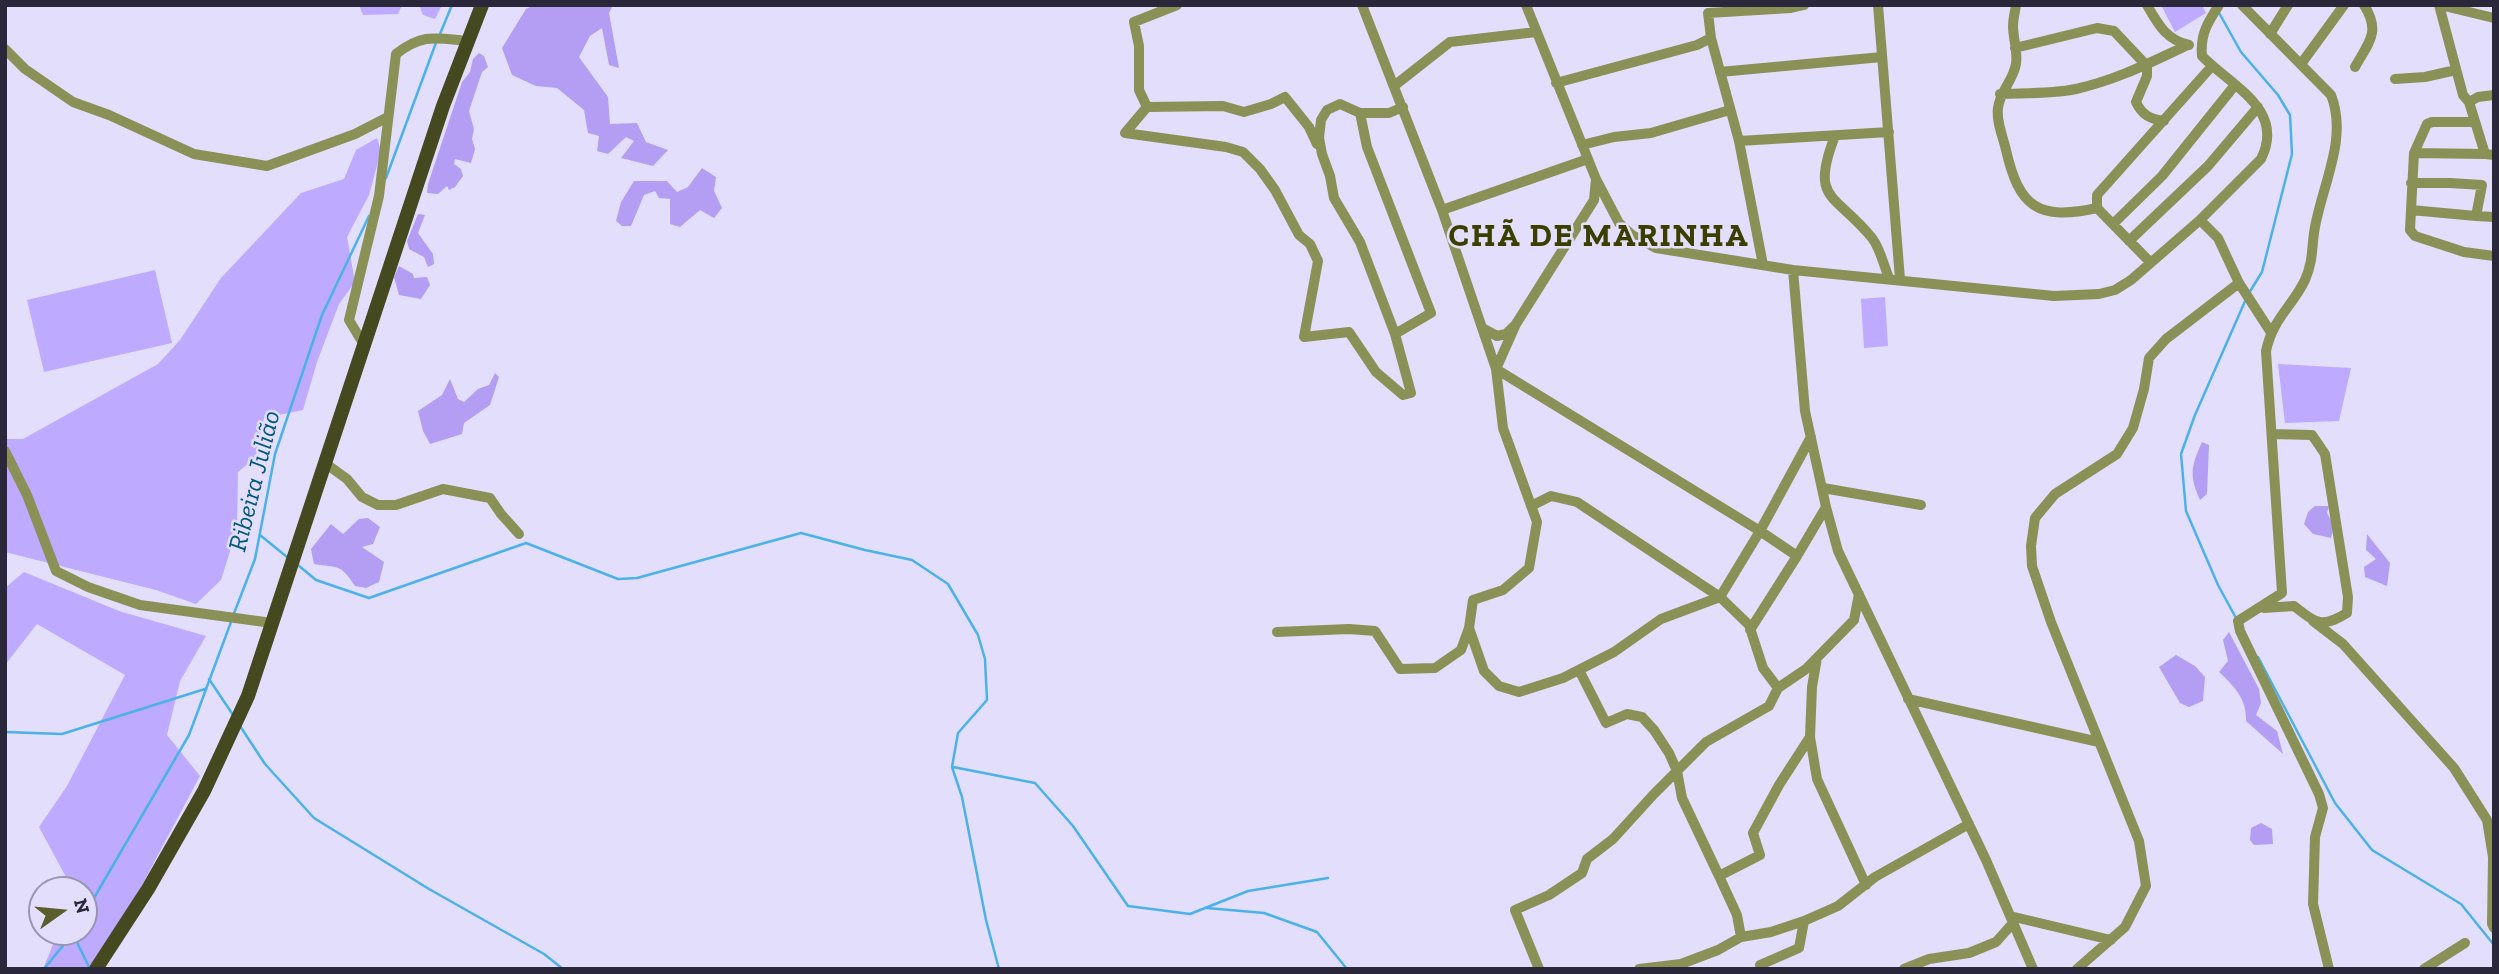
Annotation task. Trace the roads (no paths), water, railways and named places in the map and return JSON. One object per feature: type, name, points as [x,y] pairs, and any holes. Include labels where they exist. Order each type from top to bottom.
[{"type":"main road","points":[[96,969],[148,889],[204,791],[248,696],[443,106],[482,5]]},
{"type":"street","points":[[1147,107],[1139,90],[1139,46],[1134,22],[1177,5]]},
{"type":"street","points":[[1277,632],[1349,629],[1375,631],[1400,668],[1435,668],[1461,650],[1469,628],[1473,600],[1503,590],[1529,568],[1537,522],[1503,428],[1496,369],[1442,211],[1362,5]]},
{"type":"street","points":[[1525,5],[1596,179],[1619,223],[1643,242],[1656,248],[1793,270],[2053,296],[2083,296],[2115,290],[2131,280],[2200,220],[2261,159],[2267,147],[2266,119],[2258,107],[2202,56],[2205,26],[2219,5]]},
{"type":"street","points":[[1763,265],[1739,141],[1711,38],[1707,9],[1804,5]]},
{"type":"street","points":[[1878,5],[1889,132],[1895,279]]},
{"type":"street","points":[[2016,5],[2013,24],[2016,62],[2010,79],[2000,94],[1997,112],[2011,170],[2020,192],[2038,209],[2062,213],[2097,208]]},
{"type":"street","points":[[2147,5],[2167,36],[2177,43],[2202,48]]},
{"type":"street","points":[[2242,5],[2331,94],[2338,112],[2338,134],[2315,228],[2313,259],[2304,283],[2270,331],[2266,351],[2282,593],[2238,621],[2240,631],[2319,794],[2323,808],[2315,837],[2314,904],[2329,969]]},
{"type":"street","points":[[2270,34],[2288,5]]},
{"type":"street","points":[[2301,64],[2344,5]]},
{"type":"street","points":[[2355,67],[2372,38],[2374,28],[2364,5]]},
{"type":"street","points":[[2414,153],[2489,154],[2469,102],[2463,95],[2439,5],[2494,18]]},
{"type":"street","points":[[2015,48],[2097,28],[2114,31],[2147,65],[2147,76],[2136,102],[2140,112],[2151,119],[2164,121]]},
{"type":"street","points":[[1394,86],[1450,42],[1536,32]]},
{"type":"street","points":[[364,345],[349,320],[379,196],[396,54],[413,41],[432,38],[467,41]]},
{"type":"street","points":[[1556,83],[1697,46],[1711,38]]},
{"type":"street","points":[[2000,94],[2075,89],[2113,79],[2188,45]]},
{"type":"street","points":[[5,49],[25,69],[74,102],[194,154],[267,166],[355,134],[388,117]]},
{"type":"street","points":[[1720,72],[1882,57]]},
{"type":"street","points":[[2150,262],[2097,208],[2097,195],[2211,66]]},
{"type":"street","points":[[2395,79],[2425,77],[2456,70]]},
{"type":"street","points":[[2113,224],[2162,176],[2235,85]]},
{"type":"street","points":[[2469,102],[2478,97],[2494,95]]},
{"type":"street","points":[[1285,97],[1309,127],[1330,176],[1334,198],[1360,242],[1395,334],[1411,393],[1403,395],[1376,372],[1349,332],[1304,337],[1318,261],[1310,244],[1299,235],[1275,190],[1260,169],[1243,152],[1226,147],[1125,133],[1147,107],[1223,106],[1244,112],[1285,97]]},
{"type":"street","points":[[1322,154],[1319,138],[1321,120],[1327,110],[1340,104],[1360,113],[1389,113],[1403,107]]},
{"type":"street","points":[[2129,241],[2208,166],[2258,107]]},
{"type":"street","points":[[1582,145],[1614,137],[1651,133],[1730,110]]},
{"type":"street","points":[[1360,113],[1367,147],[1431,313],[1395,334]]},
{"type":"street","points":[[2475,122],[2427,124],[2414,153],[2410,230],[2415,236],[2464,252],[2494,256]]},
{"type":"street","points":[[1739,141],[1889,132]]},
{"type":"street","points":[[1835,136],[1824,164],[1824,184],[1838,206],[1874,240],[1895,279]]},
{"type":"street","points":[[1442,211],[1588,159]]},
{"type":"street","points":[[1496,369],[1516,324],[1594,200],[1596,179]]},
{"type":"street","points":[[2411,183],[2488,186],[2476,216]]},
{"type":"street","points":[[2411,210],[2494,217]]},
{"type":"street","points":[[2200,220],[2218,238],[2239,282],[2270,331]]},
{"type":"street","points":[[1793,270],[1805,411],[1838,551],[1969,824],[2033,969]]},
{"type":"street","points":[[2077,969],[2125,927],[2146,886],[2138,841],[2051,622],[2032,566],[2031,546],[2035,518],[2055,494],[2117,454],[2133,428],[2149,358],[2166,339],[2239,282]]},
{"type":"street","points":[[1482,328],[1497,337],[1506,334],[1516,324]]},
{"type":"street","points":[[1496,369],[1797,556]]},
{"type":"street","points":[[2272,434],[2312,435],[2325,454],[2348,597],[2347,613],[2329,623],[2313,621]]},
{"type":"street","points":[[1469,628],[1484,671],[1499,686],[1519,692],[1563,678],[1614,652],[1661,619],[1720,597],[1760,531],[1811,437]]},
{"type":"street","points":[[5,451],[27,495],[56,571],[88,587],[140,605],[272,623]]},
{"type":"street","points":[[325,463],[347,479],[362,497],[378,505],[396,505],[443,489],[490,498],[520,534]]},
{"type":"street","points":[[1823,488],[1921,505]]},
{"type":"street","points":[[1531,506],[1551,496],[1577,502],[1720,597],[1749,625],[1763,668],[1777,688]]},
{"type":"street","points":[[1750,630],[1826,507]]},
{"type":"street","points":[[1539,969],[1515,910],[1549,895],[1582,873],[1587,859],[1613,839],[1706,742],[1769,706],[1777,688],[1806,669],[1854,620],[1859,594]]},
{"type":"street","points":[[2253,612],[2269,607],[2294,606],[2343,643],[2454,768],[2487,820],[2494,857],[2494,928]]},
{"type":"street","points":[[1817,659],[1812,687],[1810,737],[1816,779],[1866,884]]},
{"type":"street","points":[[1579,670],[1606,723],[1627,714],[1642,717],[1670,753],[1682,798],[1737,915],[1741,937]]},
{"type":"street","points":[[1908,699],[2099,742]]},
{"type":"street","points":[[1719,876],[1760,855],[1753,833],[1779,785],[1810,737]]},
{"type":"street","points":[[1639,969],[1681,964],[1718,950],[1741,937],[1771,932],[1839,906],[1866,884],[1969,824]]},
{"type":"street","points":[[2012,920],[2111,940]]},
{"type":"street","points":[[1904,969],[1929,959],[1969,953],[1996,942],[2012,920]]},
{"type":"street","points":[[1762,969],[1760,965],[1799,948],[1804,921]]},
{"type":"street","points":[[2424,969],[2465,943]]},
{"type":"waterway","name":"Ribeira Julião","points":[[440,34],[452,5]]},
{"type":"waterway","points":[[2218,11],[2241,52],[2278,95],[2290,115],[2292,154],[2262,272],[2249,293]]},
{"type":"waterway","name":"Ribeira Julião","points":[[386,178],[437,40]]},
{"type":"waterway","name":"Ribeira Julião","points":[[233,616],[255,559],[275,454],[322,315],[369,216]]},
{"type":"waterway","points":[[2236,618],[2218,585],[2186,511],[2181,454],[2195,415],[2246,299]]},
{"type":"waterway","points":[[298,565],[316,580],[369,598],[526,543],[618,579],[637,578],[801,533],[912,560],[948,584],[978,635],[985,659],[987,700],[958,733],[952,767],[962,797],[986,920],[999,969]]},
{"type":"waterway","points":[[260,535],[287,557]]},
{"type":"waterway","name":"Ribeira Julião","points":[[98,891],[189,735],[231,622]]},
{"type":"waterway","points":[[2258,657],[2335,803],[2372,850],[2461,904],[2494,945]]},
{"type":"waterway","points":[[209,679],[233,715]]},
{"type":"waterway","points":[[5,732],[62,734],[205,689]]},
{"type":"waterway","points":[[240,726],[265,764],[314,818],[429,889],[544,954],[563,969]]},
{"type":"waterway","points":[[953,767],[1035,783],[1073,826],[1128,906],[1190,914],[1248,891],[1328,878]]},
{"type":"waterway","points":[[1207,908],[1264,913],[1317,932],[1347,969]]},
{"type":"waterway","name":"Ribeira Julião","points":[[44,969],[63,946]]},
{"type":"waterway","points":[[79,946],[90,969]]},
{"type":"district","name":"CHÃ DE MARINHA","points":[[1599,237]]}]
